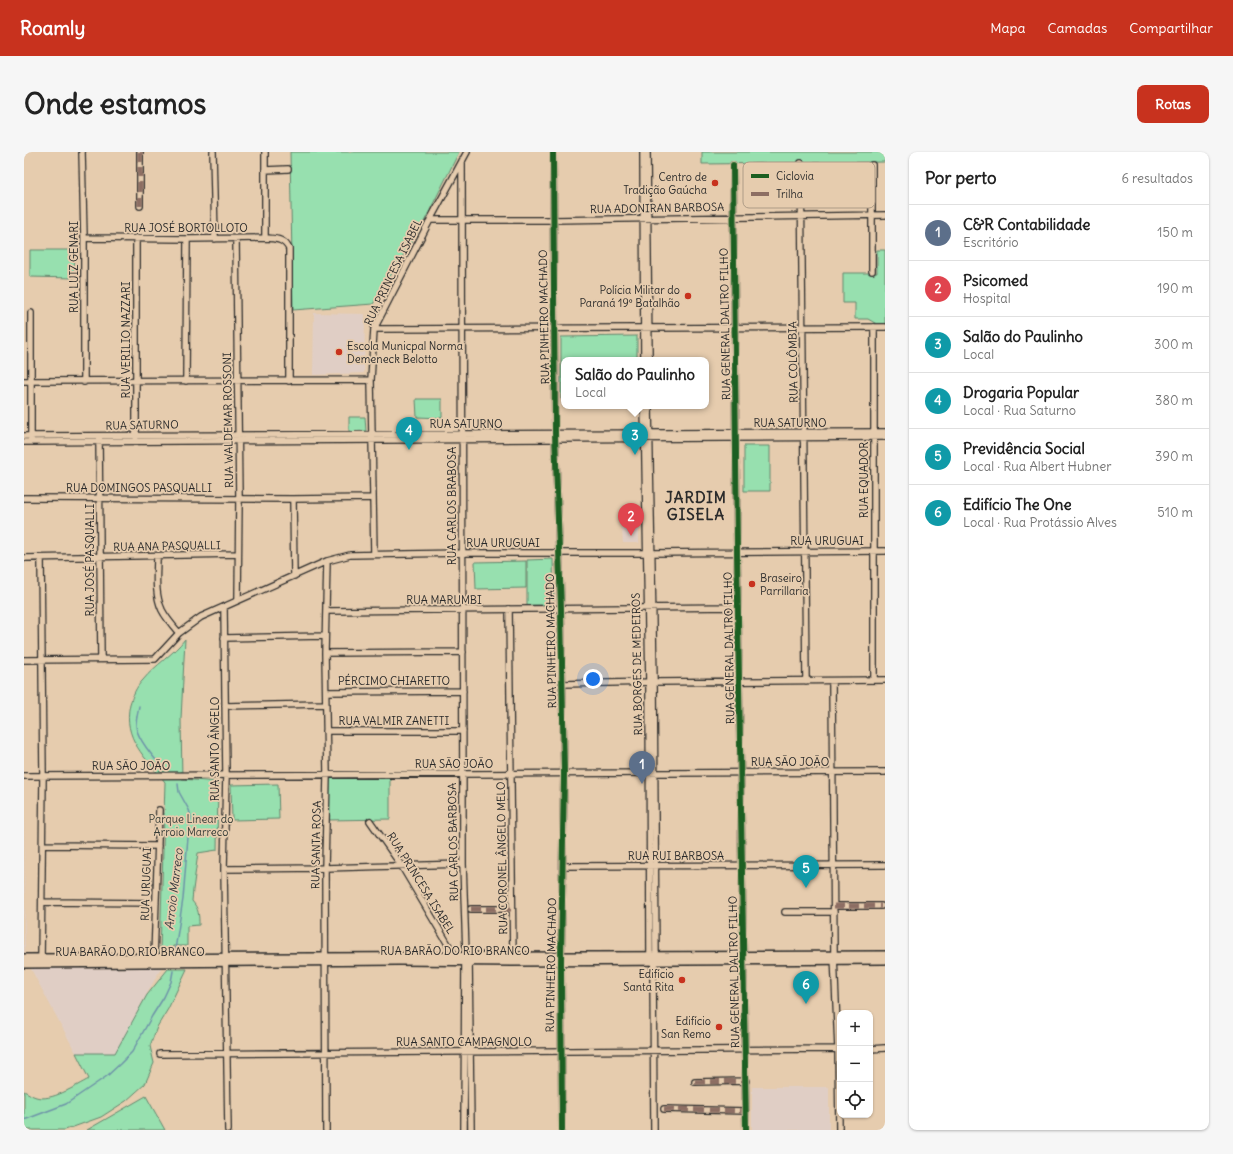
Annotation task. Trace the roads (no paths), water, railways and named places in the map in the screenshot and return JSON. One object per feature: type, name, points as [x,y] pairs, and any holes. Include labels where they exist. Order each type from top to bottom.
[{"type":"main road","name":"RUA BARÃO DO RIO BRANCO","points":[[24,958],[41,961],[467,958],[653,960],[834,957],[885,954]]},
{"type":"main road","name":"RUA BARÃO DO RIO BRANCO","points":[[433,959],[455,956],[467,958]]},
{"type":"main road","name":"RUA BARÃO DO RIO BRANCO","points":[[834,957],[885,960]]},
{"type":"main road","name":"RUA BARÃO DO RIO BRANCO","points":[[24,964],[41,961],[154,958],[191,960]]},
{"type":"street","name":"RUA LUIZ GENARI","points":[[82,152],[84,238],[84,382]]},
{"type":"street","points":[[140,152],[140,206]]},
{"type":"street","points":[[214,152],[215,239]]},
{"type":"street","points":[[264,152],[265,238]]},
{"type":"street","name":"RUA PRINCESA ISABEL","points":[[374,554],[371,380],[374,329],[467,152]]},
{"type":"street","name":"RUA PINHEIRO MACHADO","points":[[553,152],[554,329],[564,774],[560,1051],[562,1130]]},
{"type":"street","points":[[643,152],[646,218]]},
{"type":"street","points":[[644,357],[646,328],[647,152]]},
{"type":"street","name":"RUA CARLOS BRABOSA","points":[[462,161],[463,610]]},
{"type":"street","name":"RUA GENERAL DALTRO FILHO","points":[[733,165],[737,552],[746,1130]]},
{"type":"street","points":[[265,170],[288,169]]},
{"type":"street","name":"RUA COLÔMBIA","points":[[802,208],[806,681]]},
{"type":"street","points":[[872,208],[872,271]]},
{"type":"street","name":"RUA ADONIRAN BARBOSA","points":[[430,220],[553,220],[885,215]]},
{"type":"street","name":"RUA JOSÉ BORTOLLOTO","points":[[84,238],[265,238],[278,239],[286,243],[289,249],[289,382]]},
{"type":"street","name":"RUA VERILIO NAZZARI","points":[[136,238],[136,441]]},
{"type":"street","points":[[186,381],[187,239]]},
{"type":"street","name":"RUA WALDEMAR ROSSONI","points":[[236,239],[239,437],[238,600]]},
{"type":"street","points":[[31,314],[31,439]]},
{"type":"street","name":"RUA EQUADOR","points":[[874,327],[874,680]]},
{"type":"street","points":[[646,328],[649,357]]},
{"type":"street","points":[[374,329],[885,328]]},
{"type":"street","points":[[24,381],[289,382],[371,380]]},
{"type":"street","name":"RUA BORGES DE MEDEIROS","points":[[644,409],[647,435],[650,607],[653,960]]},
{"type":"street","name":"RUA BORGES DE MEDEIROS","points":[[647,435],[650,409]]},
{"type":"street","name":"RUA SATURNO","points":[[874,435],[885,432]]},
{"type":"street","name":"RUA SATURNO","points":[[24,442],[31,439],[99,438],[136,435],[372,437],[874,435],[885,437]]},
{"type":"street","name":"RUA SATURNO","points":[[24,436],[31,439]]},
{"type":"street","name":"RUA SATURNO","points":[[99,438],[136,441],[239,437]]},
{"type":"street","name":"RUA JOSÉ PASQUALLI","points":[[99,438],[101,660]]},
{"type":"street","name":"RUA DOMINGOS PASQUALLI","points":[[24,498],[373,498]]},
{"type":"street","points":[[294,499],[294,576]]},
{"type":"street","name":"RUA URUGUAI","points":[[101,660],[155,659],[180,633],[201,617],[327,560],[350,556],[374,554],[462,553],[885,551]]},
{"type":"street","name":"RUA ANA PASQUALLI","points":[[24,558],[238,554]]},
{"type":"street","points":[[158,556],[156,584],[158,600],[162,610],[180,633]]},
{"type":"street","points":[[41,558],[43,776],[41,961]]},
{"type":"street","name":"RUA SANTA ROSA","points":[[326,1130],[325,868],[327,775],[325,636],[327,560]]},
{"type":"street","name":"RUA SANTO ÂNGELO","points":[[224,607],[226,775],[224,869],[228,1130]]},
{"type":"street","name":"RUA MARUMBI","points":[[326,611],[738,607]]},
{"type":"street","name":"RUA CORONEL ÂNGELO MELO","points":[[509,609],[513,959]]},
{"type":"street","name":"RUA CARLOS BARBOSA","points":[[463,610],[463,864],[471,1130]]},
{"type":"street","points":[[224,638],[325,636]]},
{"type":"street","points":[[325,653],[463,652]]},
{"type":"street","points":[[24,660],[101,660]]},
{"type":"street","points":[[562,684],[885,680]]},
{"type":"street","points":[[832,681],[834,957],[839,1046]]},
{"type":"street","name":"PÉRCIMO CHIARETTO","points":[[326,692],[462,691]]},
{"type":"street","points":[[225,706],[325,704]]},
{"type":"street","name":"RUA VALMIR ZANETTI","points":[[326,731],[462,731]]},
{"type":"street","name":"RUA SÃO JOÃO","points":[[24,776],[885,772]]},
{"type":"street","name":"RUA URUGUAI","points":[[154,958],[159,810]]},
{"type":"street","name":"RUA PRINCESA ISABEL","points":[[370,821],[401,865],[455,956]]},
{"type":"street","points":[[42,845],[158,846]]},
{"type":"street","points":[[224,869],[463,864]]},
{"type":"street","name":"RUA RUI BARBOSA","points":[[563,866],[885,865]]},
{"type":"street","points":[[42,902],[156,903]]},
{"type":"street","points":[[785,912],[881,906]]},
{"type":"street","points":[[471,909],[512,909]]},
{"type":"street","points":[[653,960],[654,1130]]},
{"type":"street","points":[[873,1048],[885,1048]]},
{"type":"street","name":"RUA SANTO CAMPAGNOLO","points":[[160,1054],[837,1049]]},
{"type":"street","name":"RUA CARLOS BARBOSA","points":[[464,1130],[464,1094],[468,1052]]},
{"type":"street","points":[[695,1082],[746,1081]]},
{"type":"street","points":[[839,1082],[839,1130]]},
{"type":"street","points":[[464,1094],[471,1094]]},
{"type":"street","points":[[664,1109],[746,1111]]},
{"type":"waterway","name":"Arroio Marreco","points":[[139,706],[136,723],[139,736],[146,748],[162,767]]},
{"type":"waterway","name":"Arroio Marreco","points":[[175,950],[183,899],[191,817],[189,810],[179,792],[178,784]]},
{"type":"waterway","name":"Arroio Marreco","points":[[24,1120],[66,1104],[107,1076],[120,1064],[132,1052],[164,997],[171,982],[173,971]]},
{"type":"place","name":"Centro de Tradição Gaúcha","points":[[715,183]]},
{"type":"place","name":"Polícia Militar do Paraná 19º Batalhão","points":[[688,296]]},
{"type":"place","name":"Escola Municpal Norma Demeneck Belotto","points":[[339,352]]},
{"type":"place","name":"Drogaria Popular","points":[[409,450]]},
{"type":"place","name":"Salão do Paulinho","points":[[635,455]]},
{"type":"place","name":"Psicomed","points":[[631,536]]},
{"type":"place","name":"Braseiro Parrillaria","points":[[752,584]]},
{"type":"place","name":"C&R Contabilidade","points":[[642,784]]},
{"type":"place","name":"Previdência Social","points":[[806,888]]},
{"type":"place","name":"Edifício Santa Rita","points":[[682,980]]},
{"type":"place","name":"Edifício The One","points":[[806,1004]]},
{"type":"place","name":"Edifício San Remo","points":[[719,1027]]},
{"type":"district","name":"JARDIM GISELA","points":[[696,506]]},
{"type":"park label","name":"Parque Linear do Arroio Marreco","points":[[191,825]]}]
